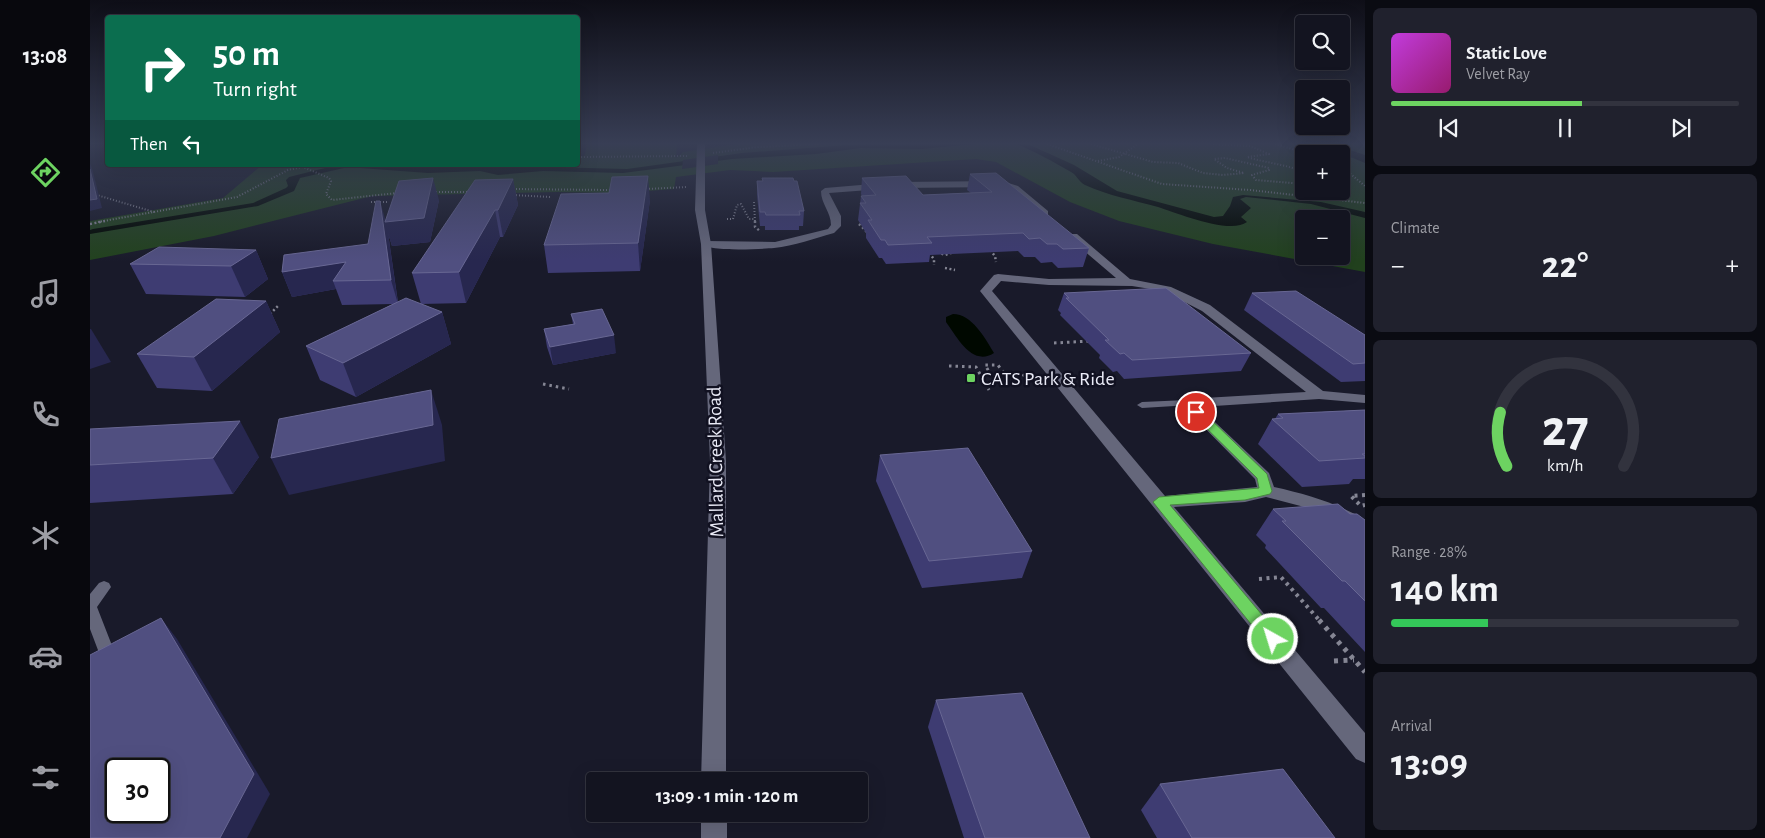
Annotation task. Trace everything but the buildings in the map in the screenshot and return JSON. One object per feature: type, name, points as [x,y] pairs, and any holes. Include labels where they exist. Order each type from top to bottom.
[{"type":"street","name":"Mallard Creek Road","points":[[700,183],[700,210],[711,244],[718,461],[714,772]]},
{"type":"street","points":[[711,244],[730,246],[775,245],[788,240],[831,231],[836,226],[836,216],[824,195],[825,191],[896,185],[1002,184],[1015,188],[1053,219]]},
{"type":"street","points":[[1067,231],[1125,280]]},
{"type":"street","points":[[1319,395],[1198,302],[1158,285],[1125,280],[1056,282],[997,269],[986,291],[1365,751]]},
{"type":"street","points":[[1187,403],[1319,395],[1365,399]]},
{"type":"street","points":[[1187,403],[1262,477],[1266,491]]},
{"type":"street","points":[[1159,502],[1245,496],[1266,491],[1305,500],[1341,512],[1365,529]]},
{"type":"street","points":[[714,822],[714,838]]},
{"type":"lane","points":[[1142,404],[1187,403]]},
{"type":"lane","points":[[90,587],[104,587],[90,605]]},
{"type":"lane","points":[[90,609],[111,662]]},
{"type":"path","points":[[90,224],[241,196],[261,183]]},
{"type":"path","points":[[330,183],[326,194],[334,200],[368,194],[399,193]]},
{"type":"path","points":[[643,189],[680,183]]},
{"type":"path","points":[[1163,183],[1250,190],[1365,203]]},
{"type":"path","points":[[512,189],[615,190]]},
{"type":"path","points":[[433,192],[475,191]]},
{"type":"path","points":[[90,193],[155,212]]},
{"type":"path","points":[[510,194],[550,197]]},
{"type":"path","points":[[371,202],[389,202]]},
{"type":"path","points":[[754,202],[755,226],[762,232]]},
{"type":"path","points":[[726,219],[733,219],[737,205],[741,204],[749,219],[755,219]]},
{"type":"path","points":[[859,224],[864,231],[870,234]]},
{"type":"path","points":[[985,245],[996,256],[997,269]]},
{"type":"path","points":[[924,246],[934,259],[934,265]]},
{"type":"path","points":[[932,248],[938,250],[948,249],[951,254],[941,254],[937,252],[938,250]]},
{"type":"path","points":[[945,268],[956,270]]},
{"type":"path","points":[[266,318],[278,306]]},
{"type":"path","points":[[1054,343],[1093,342],[1092,337]]},
{"type":"path","points":[[985,383],[996,383],[985,365],[998,365],[1006,379],[1012,381],[1027,380],[1022,373],[1030,373]]},
{"type":"path","points":[[949,366],[974,366],[989,390]]},
{"type":"path","points":[[543,384],[569,390]]},
{"type":"path","points":[[1365,495],[1350,496],[1362,506],[1365,506]]},
{"type":"path","points":[[1258,578],[1281,577],[1365,672]]},
{"type":"path","points":[[1334,662],[1354,660]]},
{"type":"green space","points":[[241,183],[675,183],[674,189],[619,193],[559,192],[372,196],[214,236],[90,260],[90,221],[223,198]]},
{"type":"green space","points":[[1035,183],[1295,183],[1295,200],[1350,200],[1350,183],[1365,183],[1365,272],[1327,265],[1350,265],[1350,210],[1295,210],[1295,259],[1213,244],[1119,221],[1070,202]]},
{"type":"shaded area","points":[[287,183],[298,183],[294,191],[258,206],[90,234],[90,230],[93,229],[253,203],[288,186]]},
{"type":"shaded area","points":[[1083,183],[1104,183],[1117,191],[1214,217],[1223,216],[1230,206],[1233,197],[1243,195],[1321,202],[1365,212],[1365,218],[1350,214],[1350,210],[1334,210],[1311,204],[1246,197],[1240,199],[1251,208],[1241,217],[1247,222],[1229,226],[1216,225],[1094,189]]},
{"type":"shaded area","points":[[953,314],[960,315],[972,322],[994,353],[979,356],[966,348],[946,322],[946,317]]},
{"type":"place","name":"CATS Park & Ride","points":[[971,378]]},
{"type":"route","points":[[1196,412],[1262,477],[1266,491],[1245,496],[1159,502],[1273,639]]}]
